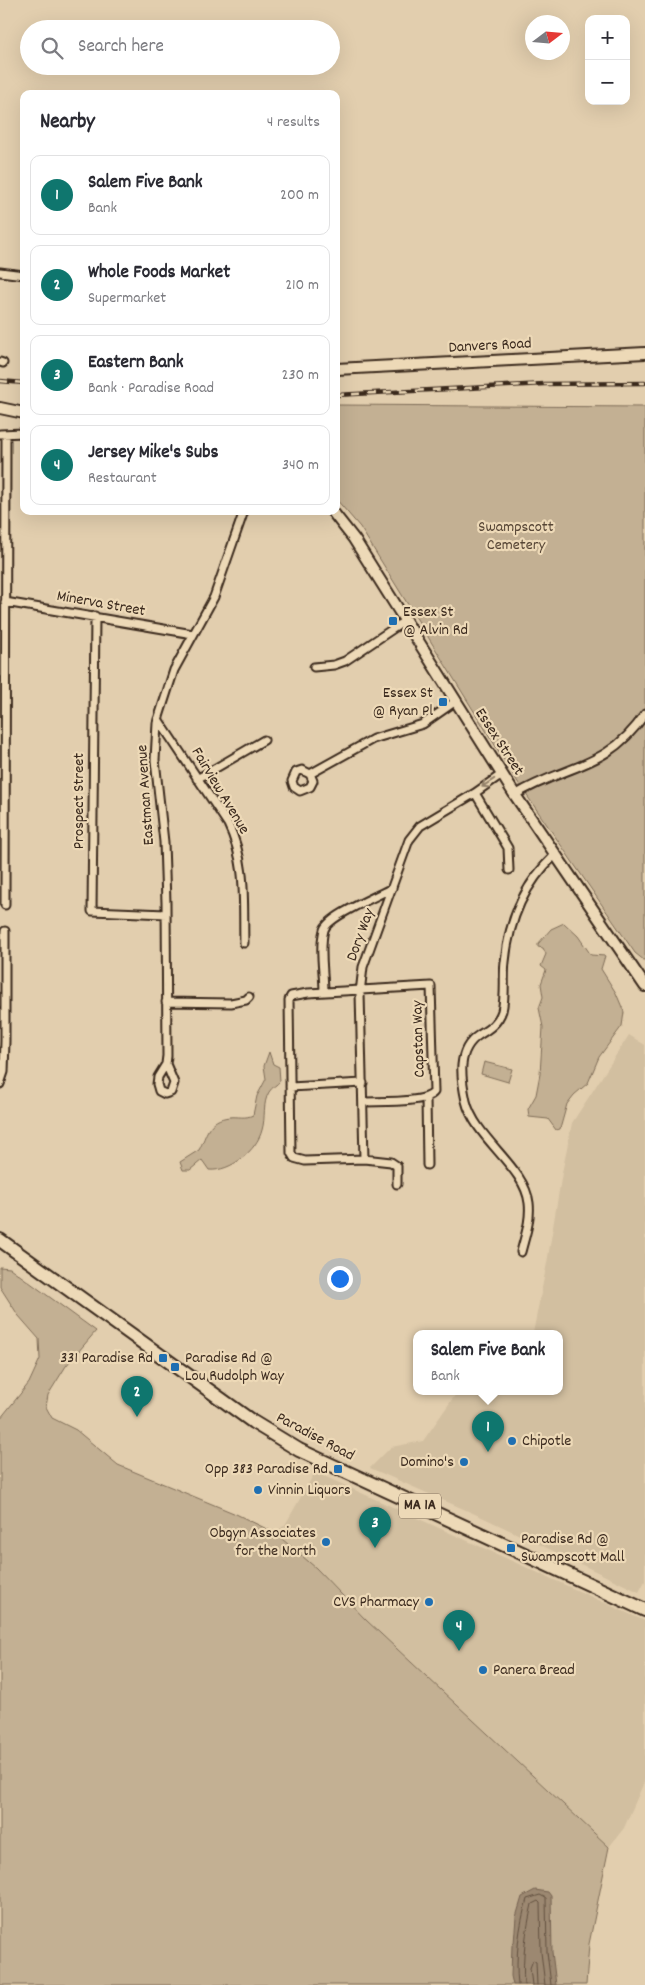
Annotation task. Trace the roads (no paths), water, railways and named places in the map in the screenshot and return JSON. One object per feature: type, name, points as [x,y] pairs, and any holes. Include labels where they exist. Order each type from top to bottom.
[{"type":"highway","name":"Paradise Road","points":[[0,1240],[245,1417],[299,1450],[645,1610]]},
{"type":"main road","name":"Danvers Road","points":[[340,369],[645,353]]},
{"type":"main road","points":[[0,408],[20,412]]},
{"type":"main road","name":"Essex Street","points":[[335,515],[354,539],[515,795],[645,986]]},
{"type":"street","points":[[0,272],[20,274]]},
{"type":"street","points":[[5,905],[2,625],[5,602],[3,434],[20,432]]},
{"type":"street","name":"Eastman Avenue","points":[[166,1064],[164,842],[155,760],[158,719],[174,670],[214,597],[243,515]]},
{"type":"street","name":"Minerva Street","points":[[5,602],[193,634]]},
{"type":"street","name":"Prospect Street","points":[[95,616],[92,911],[166,914]]},
{"type":"street","points":[[314,667],[334,665],[345,660],[406,620]]},
{"type":"street","points":[[310,774],[372,739],[423,724],[456,701]]},
{"type":"street","points":[[515,795],[542,781],[596,761],[627,737],[645,714]]},
{"type":"street","name":"Fairview Avenue","points":[[158,719],[228,824],[239,850],[242,872],[244,943]]},
{"type":"street","points":[[197,778],[264,740]]},
{"type":"street","name":"Dory Way","points":[[364,1158],[360,991],[367,951],[414,832],[420,826],[475,793],[502,774]]},
{"type":"street","points":[[475,793],[508,848],[509,870]]},
{"type":"street","points":[[521,1252],[529,1220],[528,1198],[516,1174],[471,1116],[465,1094],[462,1061],[468,1045],[492,1027],[500,1017],[503,1003],[504,962],[515,912],[534,877],[555,855]]},
{"type":"street","points":[[324,992],[323,942],[326,926],[336,918],[392,888]]},
{"type":"street","points":[[0,1084],[4,1072],[2,999],[5,932]]},
{"type":"street","name":"Capstan Way","points":[[360,991],[431,986],[434,1092],[426,1098]]},
{"type":"street","points":[[360,991],[301,994],[291,996],[289,1000],[291,1153],[299,1161],[364,1158],[394,1163],[397,1166],[397,1184]]},
{"type":"street","points":[[166,1002],[231,1003],[246,1000],[249,997]]},
{"type":"street","points":[[290,1087],[362,1082]]},
{"type":"street","points":[[363,1102],[426,1098],[427,1166]]},
{"type":"water","points":[[535,1890],[548,1892],[551,1896],[552,1952],[556,1985],[513,1985],[511,1976],[512,1945],[514,1943],[516,1917],[522,1897]]},
{"type":"railway","points":[[0,381],[20,383]]},
{"type":"railway","points":[[340,395],[544,384],[645,383]]},
{"type":"place","name":"Essex St @ Alvin Rd","points":[[393,621]]},
{"type":"place","name":"Essex St @ Ryan Pl","points":[[443,702]]},
{"type":"place","name":"331 Paradise Rd","points":[[163,1358]]},
{"type":"place","name":"Paradise Rd @ Lou Rudolph Way","points":[[175,1367]]},
{"type":"place","name":"Whole Foods Market","points":[[137,1417]]},
{"type":"place","name":"Chipotle","points":[[512,1441]]},
{"type":"place","name":"Salem Five Bank","points":[[488,1452]]},
{"type":"place","name":"Domino's","points":[[464,1462]]},
{"type":"place","name":"Opp 383 Paradise Rd","points":[[338,1469]]},
{"type":"place","name":"Vinnin Liquors","points":[[258,1490]]},
{"type":"place","name":"Obgyn Associates for the North","points":[[326,1542]]},
{"type":"place","name":"Eastern Bank","points":[[375,1548]]},
{"type":"place","name":"Paradise Rd @ Swampscott Mall","points":[[511,1548]]},
{"type":"place","name":"CVS Pharmacy","points":[[429,1602]]},
{"type":"place","name":"Jersey Mike's Subs","points":[[459,1651]]},
{"type":"place","name":"Panera Bread","points":[[483,1670]]},
{"type":"park label","name":"Swampscott Cemetery","points":[[516,536]]}]
